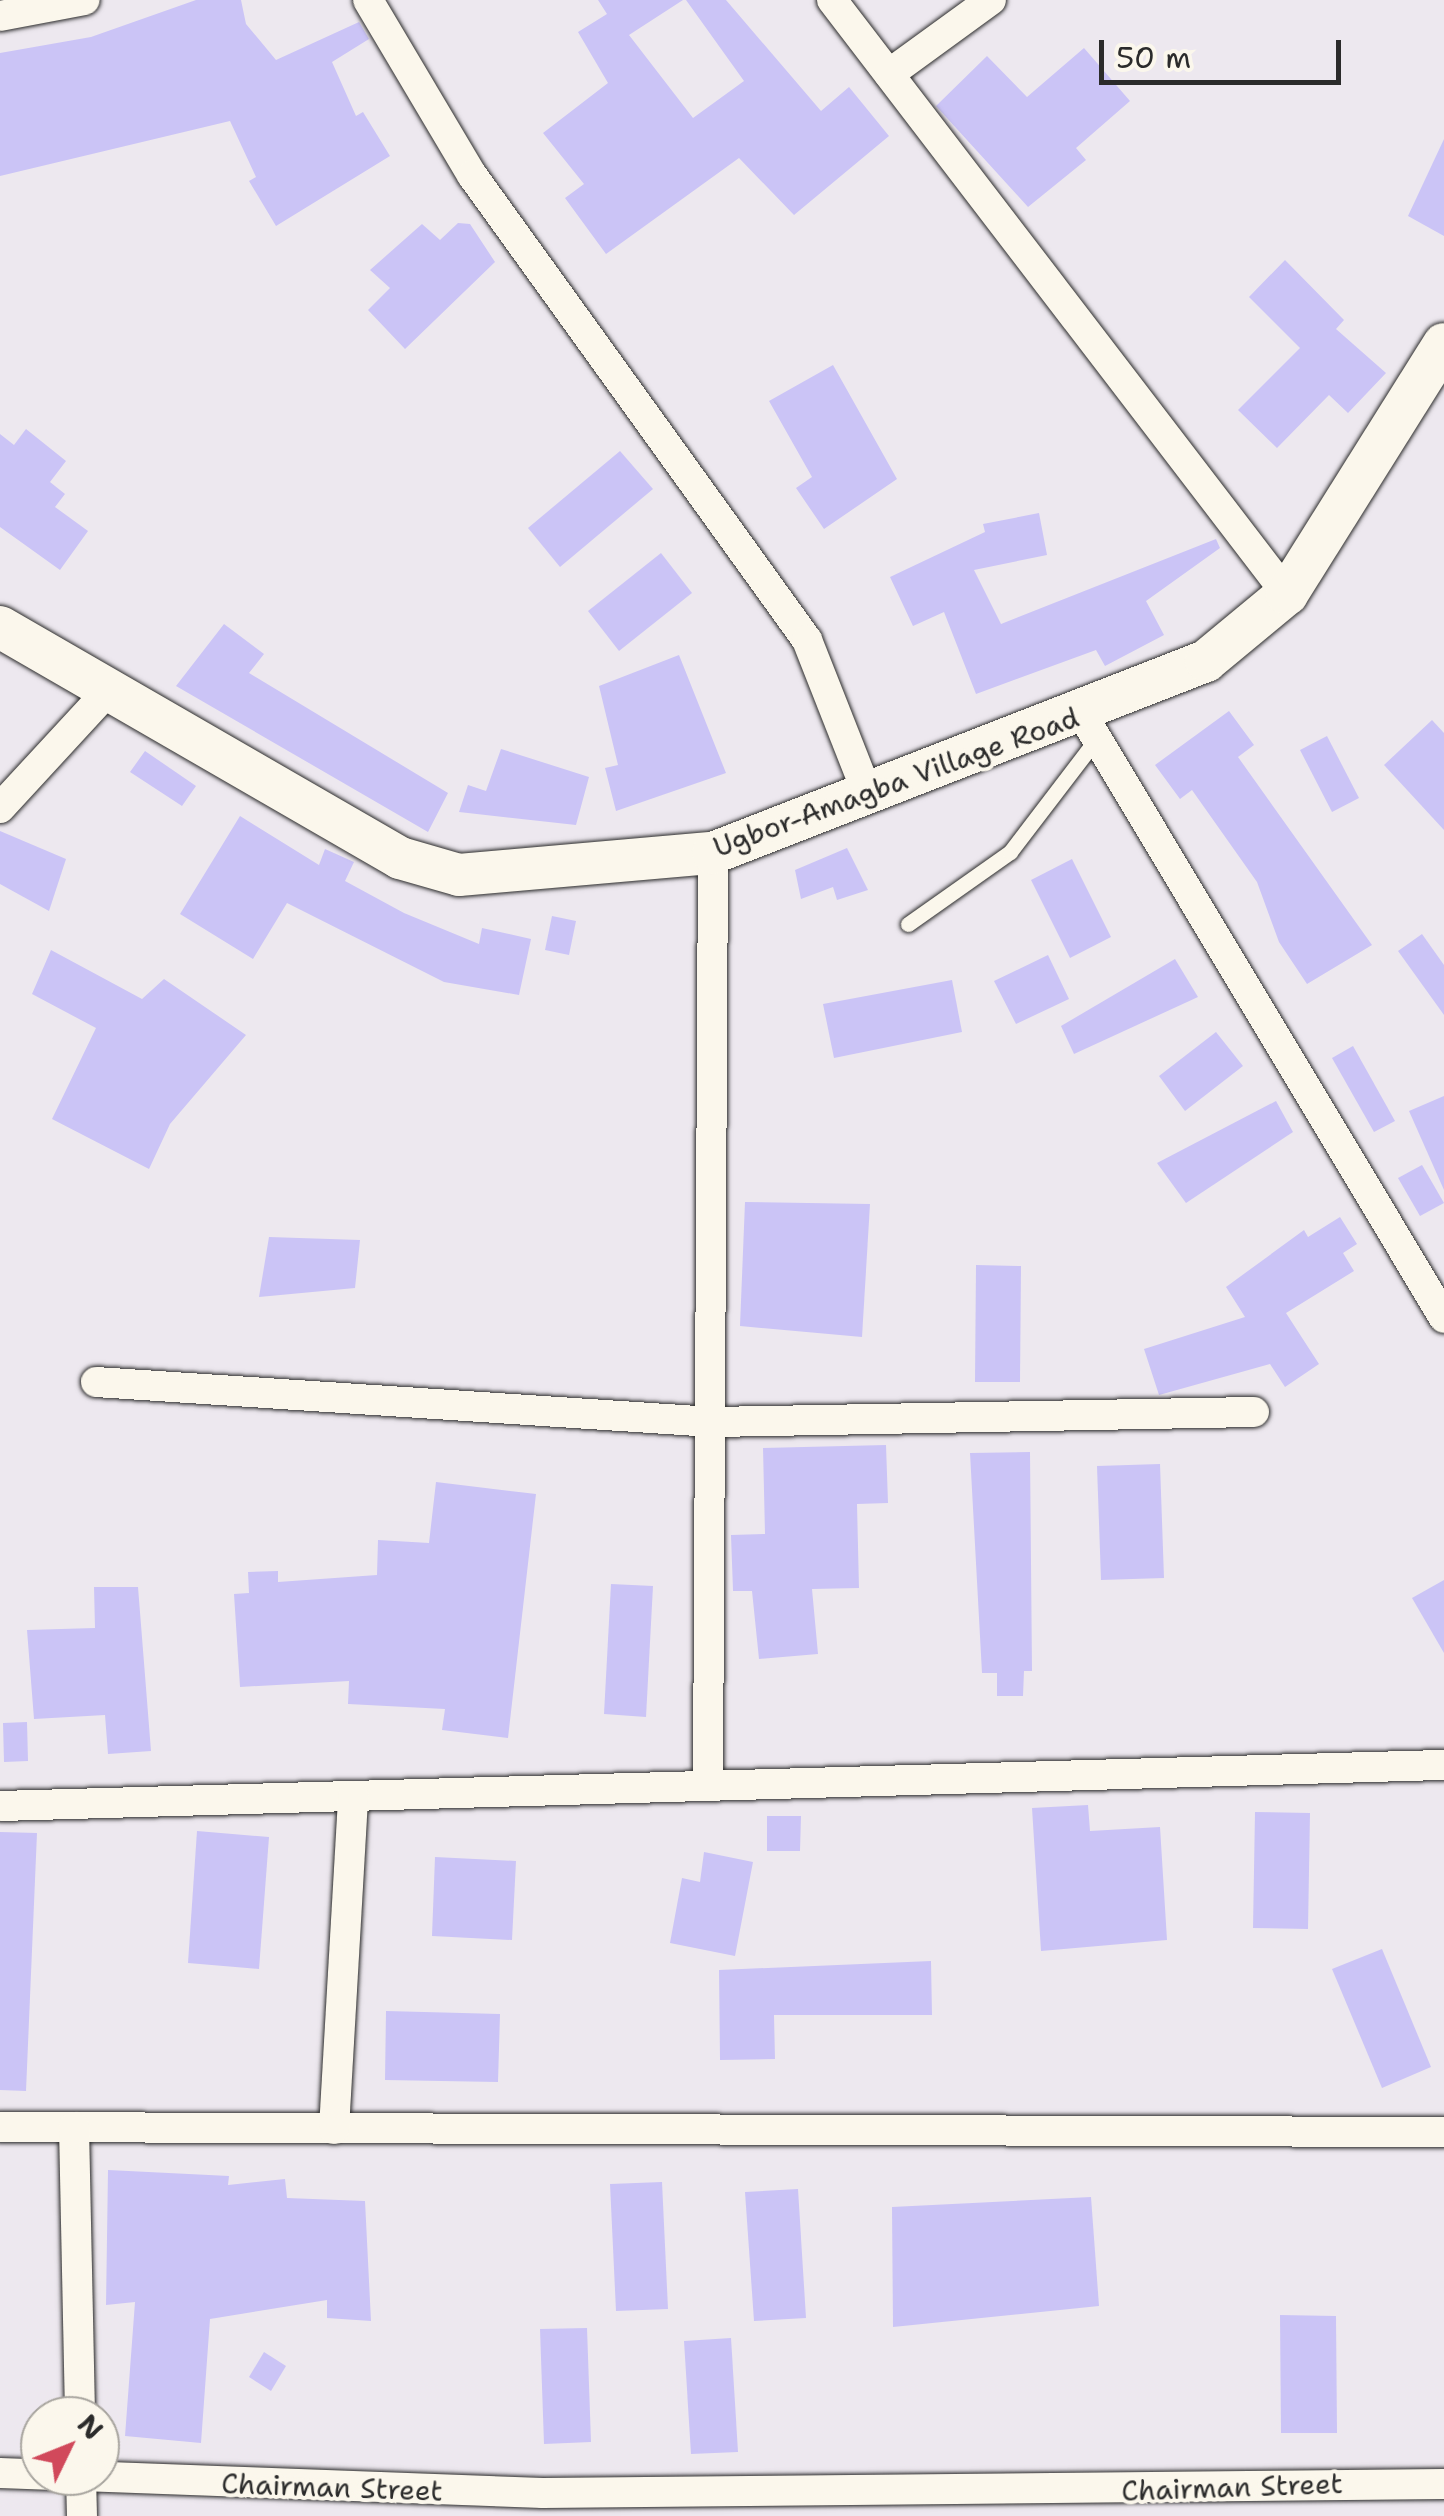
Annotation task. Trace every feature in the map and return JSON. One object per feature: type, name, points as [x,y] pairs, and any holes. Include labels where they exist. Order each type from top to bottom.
[{"type":"street","points":[[0,16],[86,0]]},
{"type":"street","points":[[368,0],[472,176],[807,640],[869,797]]},
{"type":"street","points":[[832,0],[1287,594]]},
{"type":"street","points":[[889,74],[991,0]]},
{"type":"street","name":"Ugbor-Amagba Village Road","points":[[0,627],[400,858],[459,874],[713,853],[869,797],[1088,728],[1206,660],[1287,594],[1443,349]]},
{"type":"street","points":[[0,808],[109,690]]},
{"type":"street","points":[[1088,728],[1444,1318]]},
{"type":"street","points":[[708,1779],[713,1422],[713,853]]},
{"type":"street","points":[[96,1382],[713,1422],[1254,1412]]},
{"type":"street","points":[[0,1806],[353,1797],[708,1779],[935,1786],[1444,1765]]},
{"type":"street","points":[[334,2129],[353,1797]]},
{"type":"street","points":[[0,2127],[1444,2132]]},
{"type":"street","points":[[74,2127],[80,2396]]},
{"type":"street","name":"Chairman Street","points":[[120,2479],[772,2494],[1444,2484]]},
{"type":"lane","points":[[908,924],[1010,852],[1088,728]]},
{"type":"building","points":[[196,0],[241,0],[246,24],[276,60],[359,22],[369,39],[332,62],[356,116],[363,112],[390,156],[276,226],[249,181],[256,177],[230,121],[0,176],[0,53],[91,37]]},
{"type":"building","points":[[598,0],[683,0],[629,35],[693,118],[744,81],[686,0],[726,0],[821,111],[849,87],[889,136],[794,215],[739,158],[606,254],[565,198],[584,184],[543,133],[608,83],[578,32],[607,14]]},
{"type":"building","points":[[1084,48],[1130,101],[1076,148],[1086,160],[1028,207],[936,106],[987,56],[1027,97]]},
{"type":"building","points":[[1444,139],[1444,236],[1408,216]]},
{"type":"building","points":[[458,223],[470,224],[495,262],[405,349],[368,310],[390,288],[370,270],[422,224],[440,240]]},
{"type":"building","points":[[1285,260],[1344,320],[1336,329],[1386,373],[1348,413],[1329,395],[1277,448],[1238,410],[1300,348],[1249,297]]},
{"type":"building","points":[[833,365],[897,479],[824,529],[796,488],[812,477],[769,401]]},
{"type":"building","points":[[26,429],[66,461],[50,482],[65,494],[55,507],[88,531],[60,570],[0,527],[0,434],[14,445]]},
{"type":"building","points":[[620,451],[653,489],[560,567],[528,528]]},
{"type":"building","points":[[1039,513],[1047,555],[974,570],[1001,624],[1216,539],[1220,548],[1146,601],[1164,635],[1105,666],[1096,650],[976,694],[944,612],[913,626],[890,577],[985,532],[983,524]]},
{"type":"building","points":[[661,553],[692,593],[619,651],[588,611]]},
{"type":"building","points":[[224,624],[264,654],[249,673],[448,793],[428,832],[176,686]]},
{"type":"building","points":[[679,655],[726,773],[616,811],[605,768],[618,765],[599,686]]},
{"type":"building","points":[[1229,711],[1254,745],[1238,757],[1372,945],[1307,984],[1279,942],[1257,882],[1192,790],[1180,799],[1155,765]]},
{"type":"building","points":[[1432,720],[1444,733],[1444,830],[1384,765]]},
{"type":"building","points":[[1327,736],[1359,798],[1332,812],[1300,750]]},
{"type":"building","points":[[501,749],[589,777],[576,825],[459,812],[468,785],[486,791]]},
{"type":"building","points":[[145,751],[196,786],[182,806],[130,772]]},
{"type":"building","points":[[240,816],[319,865],[325,849],[354,862],[345,881],[404,913],[479,944],[482,928],[531,939],[519,995],[444,982],[287,903],[253,959],[180,914]]},
{"type":"building","points":[[0,831],[66,859],[49,911],[0,884]]},
{"type":"building","points":[[847,848],[868,890],[837,900],[833,887],[801,899],[795,870]]},
{"type":"building","points":[[1072,859],[1111,937],[1070,958],[1031,880]]},
{"type":"building","points":[[552,916],[576,921],[569,955],[545,950]]},
{"type":"building","points":[[1422,934],[1444,965],[1444,1015],[1398,951]]},
{"type":"building","points":[[51,950],[142,999],[164,979],[246,1035],[170,1124],[149,1169],[52,1119],[96,1028],[32,994]]},
{"type":"building","points":[[1048,955],[1069,999],[1016,1024],[994,981]]},
{"type":"building","points":[[1175,959],[1198,997],[1074,1054],[1061,1026]]},
{"type":"building","points":[[952,980],[962,1032],[834,1058],[823,1004]]},
{"type":"building","points":[[1216,1032],[1243,1066],[1185,1111],[1159,1076]]},
{"type":"building","points":[[1353,1046],[1395,1121],[1374,1132],[1332,1058]]},
{"type":"building","points":[[1444,1096],[1444,1190],[1409,1111]]},
{"type":"building","points":[[1276,1101],[1293,1132],[1186,1203],[1157,1163]]},
{"type":"building","points":[[1422,1165],[1444,1203],[1420,1216],[1398,1178]]},
{"type":"building","points":[[745,1202],[870,1204],[862,1337],[740,1326]]},
{"type":"building","points":[[1340,1217],[1357,1244],[1343,1253],[1354,1271],[1286,1313],[1319,1364],[1285,1387],[1270,1364],[1159,1395],[1144,1349],[1245,1317],[1226,1287],[1304,1230],[1308,1237]]},
{"type":"building","points":[[269,1237],[360,1240],[355,1288],[259,1297]]},
{"type":"building","points":[[976,1265],[1021,1266],[1020,1382],[975,1382]]},
{"type":"building","points":[[886,1445],[888,1503],[857,1504],[859,1588],[812,1589],[818,1654],[759,1659],[752,1591],[733,1591],[731,1535],[765,1534],[763,1448]]},
{"type":"building","points":[[1030,1452],[1032,1671],[1024,1671],[1023,1696],[997,1696],[997,1673],[982,1673],[970,1453]]},
{"type":"building","points":[[1160,1464],[1164,1578],[1101,1580],[1097,1466]]},
{"type":"building","points":[[436,1482],[536,1494],[508,1738],[442,1730],[445,1709],[348,1704],[349,1681],[240,1687],[234,1594],[249,1593],[248,1572],[278,1571],[278,1582],[377,1575],[378,1540],[429,1543]]},
{"type":"building","points":[[1444,1580],[1444,1653],[1412,1598]]},
{"type":"building","points":[[611,1584],[653,1586],[646,1717],[604,1714]]},
{"type":"building","points":[[94,1587],[138,1587],[151,1751],[108,1754],[105,1715],[34,1719],[27,1630],[95,1628]]},
{"type":"building","points":[[27,1722],[28,1761],[4,1762],[3,1723]]},
{"type":"building","points":[[1088,1805],[1090,1831],[1160,1827],[1167,1940],[1041,1951],[1032,1808]]},
{"type":"building","points":[[1255,1812],[1310,1813],[1308,1929],[1253,1928]]},
{"type":"building","points":[[767,1816],[801,1816],[800,1851],[767,1851]]},
{"type":"building","points":[[197,1831],[269,1837],[259,1969],[188,1963]]},
{"type":"building","points":[[0,1832],[37,1833],[26,2091],[0,2090]]},
{"type":"building","points":[[704,1852],[753,1862],[735,1956],[670,1943],[682,1878],[700,1882]]},
{"type":"building","points":[[435,1857],[516,1861],[512,1940],[432,1936]]},
{"type":"building","points":[[1382,1949],[1431,2067],[1382,2088],[1332,1969]]},
{"type":"building","points":[[931,1961],[932,2015],[774,2015],[775,2059],[720,2060],[719,1970]]},
{"type":"building","points":[[386,2011],[500,2014],[498,2082],[385,2080]]},
{"type":"building","points":[[108,2170],[229,2176],[228,2185],[285,2179],[287,2198],[365,2201],[371,2321],[327,2318],[327,2300],[210,2319],[201,2443],[125,2436],[135,2302],[106,2305]]},
{"type":"building","points":[[662,2182],[668,2309],[616,2311],[610,2184]]},
{"type":"building","points":[[798,2189],[806,2318],[754,2321],[745,2192]]},
{"type":"building","points":[[1091,2197],[1099,2306],[893,2327],[892,2207]]},
{"type":"building","points":[[1280,2315],[1336,2316],[1337,2433],[1281,2433]]},
{"type":"building","points":[[587,2328],[591,2442],[544,2444],[540,2329]]},
{"type":"building","points":[[731,2338],[738,2452],[691,2454],[684,2341]]},
{"type":"building","points":[[264,2352],[286,2366],[271,2391],[249,2377]]}]
